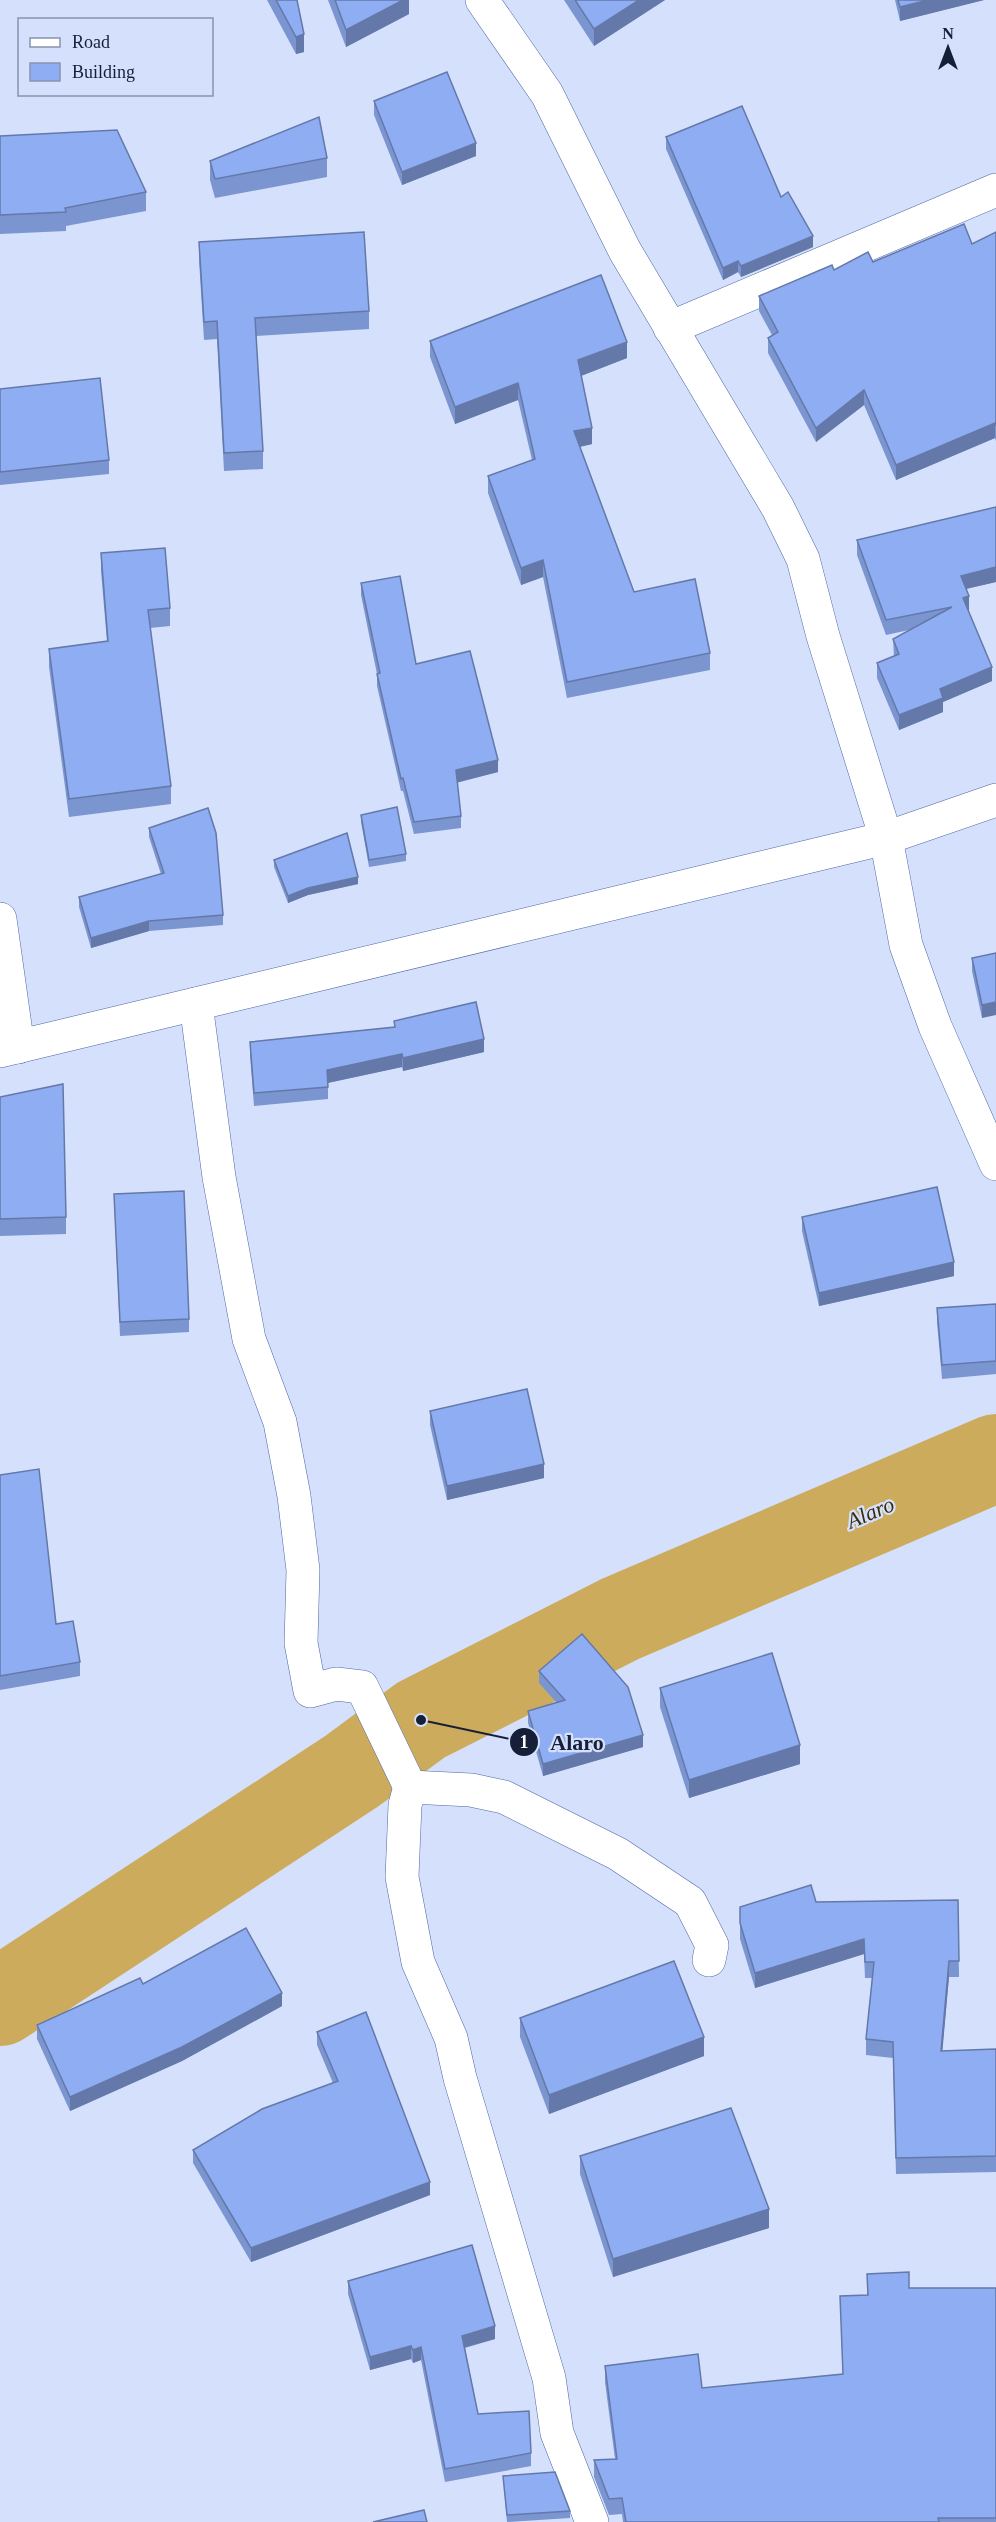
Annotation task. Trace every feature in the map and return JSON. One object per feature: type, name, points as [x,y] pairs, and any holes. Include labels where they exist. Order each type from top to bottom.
[{"type":"street","points":[[482,0],[547,94],[625,251],[778,508],[803,559],[823,636],[886,838],[906,945],[934,1026],[996,1164]]},
{"type":"street","points":[[670,328],[996,190]]},
{"type":"street","points":[[0,919],[9,1049],[886,838],[996,800]]},
{"type":"street","points":[[196,1004],[219,1177],[249,1339],[280,1422],[294,1496],[303,1570],[301,1643],[310,1691],[336,1684],[362,1687],[410,1787],[405,1805],[402,1877],[418,1962],[452,2038],[460,2078],[549,2378],[557,2433],[592,2522]]},
{"type":"street","points":[[410,1787],[471,1790],[504,1797],[618,1854],[690,1902],[712,1945],[709,1960]]},
{"type":"building","points":[[276,0],[297,0],[304,34],[296,37]]},
{"type":"building","points":[[335,0],[403,0],[346,30]]},
{"type":"building","points":[[575,0],[639,0],[594,29]]},
{"type":"building","points":[[898,0],[928,0],[900,7]]},
{"type":"building","points":[[447,72],[476,143],[402,172],[374,101]]},
{"type":"building","points":[[742,106],[781,197],[788,192],[813,236],[741,266],[738,261],[723,268],[666,137]]},
{"type":"building","points":[[319,117],[327,158],[215,179],[210,161]]},
{"type":"building","points":[[117,130],[146,192],[65,208],[66,212],[0,215],[0,136]]},
{"type":"building","points":[[964,224],[972,244],[996,232],[996,426],[995,423],[896,465],[864,390],[816,428],[768,338],[778,332],[759,296],[832,265],[834,270],[868,252],[873,262]]},
{"type":"building","points":[[364,232],[369,311],[255,318],[263,451],[224,453],[217,321],[204,322],[199,242]]},
{"type":"building","points":[[601,275],[627,342],[578,360],[592,428],[574,431],[634,592],[695,579],[710,653],[567,682],[543,560],[521,568],[488,476],[535,459],[518,383],[455,407],[430,341]]},
{"type":"building","points":[[100,378],[109,460],[0,472],[0,389]]},
{"type":"building","points":[[996,507],[996,567],[961,576],[969,596],[963,598],[992,667],[940,689],[943,698],[899,715],[877,663],[899,654],[893,639],[952,607],[886,620],[857,540]]},
{"type":"building","points":[[165,548],[170,608],[148,610],[171,786],[69,799],[49,649],[108,641],[101,553]]},
{"type":"building","points":[[400,576],[416,664],[470,651],[498,760],[456,770],[461,816],[414,822],[403,778],[401,779],[377,674],[380,673],[361,583]]},
{"type":"building","points":[[397,807],[406,854],[369,860],[361,815]]},
{"type":"building","points":[[208,808],[216,833],[223,915],[149,921],[91,938],[79,897],[164,873],[149,828]]},
{"type":"building","points":[[347,833],[358,877],[308,888],[288,896],[274,860]]},
{"type":"building","points":[[996,953],[996,1002],[982,1005],[972,958]]},
{"type":"building","points":[[476,1002],[484,1039],[403,1058],[402,1054],[327,1070],[328,1087],[254,1093],[250,1042],[395,1027],[394,1021]]},
{"type":"building","points":[[63,1084],[66,1217],[0,1219],[0,1097]]},
{"type":"building","points":[[937,1187],[954,1262],[819,1293],[802,1217]]},
{"type":"building","points":[[184,1191],[189,1319],[120,1322],[114,1194]]},
{"type":"building","points":[[996,1304],[996,1361],[942,1365],[937,1308]]},
{"type":"building","points":[[527,1389],[544,1464],[447,1486],[430,1411]]},
{"type":"building","points":[[39,1469],[56,1624],[73,1621],[80,1662],[0,1676],[0,1475]]},
{"type":"building","points":[[582,1634],[628,1687],[643,1735],[543,1764],[528,1711],[565,1700],[539,1671]]},
{"type":"building","points":[[772,1653],[800,1745],[689,1780],[660,1688]]},
{"type":"building","points":[[811,1885],[816,1902],[958,1900],[959,1961],[949,1961],[941,2051],[996,2049],[996,2156],[896,2158],[893,2042],[866,2039],[874,1962],[865,1962],[864,1939],[755,1973],[740,1923],[740,1907]]},
{"type":"building","points":[[246,1928],[282,1993],[182,2047],[70,2097],[37,2025],[140,1978],[143,1984]]},
{"type":"building","points":[[674,1961],[704,2037],[549,2095],[520,2018]]},
{"type":"building","points":[[366,2012],[430,2182],[251,2248],[193,2150],[262,2109],[338,2081],[317,2032]]},
{"type":"building","points":[[731,2108],[769,2209],[613,2259],[580,2156]]},
{"type":"building","points":[[472,2245],[495,2326],[462,2336],[478,2414],[529,2411],[531,2453],[445,2469],[421,2347],[413,2350],[411,2346],[370,2357],[348,2281]]},
{"type":"building","points":[[909,2272],[909,2288],[996,2288],[996,2518],[938,2518],[939,2522],[626,2522],[622,2498],[609,2499],[594,2460],[617,2459],[605,2366],[698,2354],[702,2388],[843,2374],[840,2296],[868,2295],[867,2274]]},
{"type":"building","points":[[555,2472],[570,2511],[507,2515],[503,2476]]},
{"type":"building","points":[[424,2510],[427,2522],[373,2522]]},
{"type":"waterway","name":"Alaro","points":[[0,2002],[352,1771],[421,1720],[620,1619],[996,1458]]},
{"type":"place","name":"Alaro","points":[[421,1720]]}]
